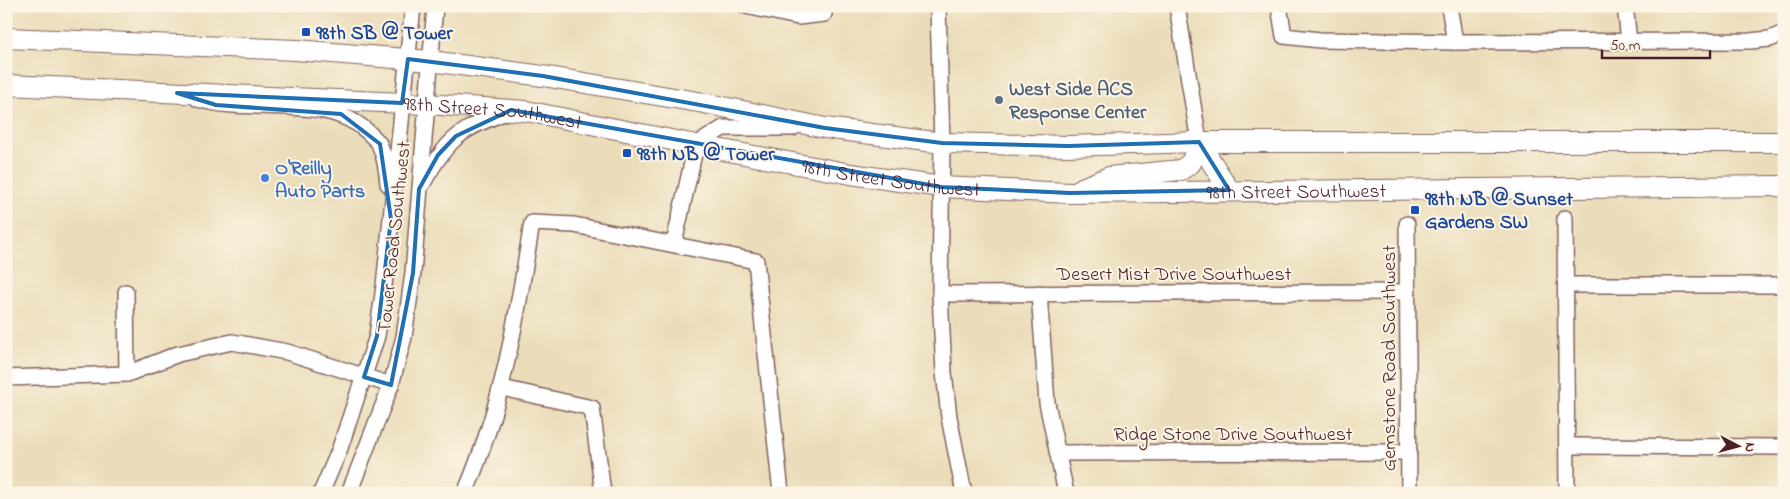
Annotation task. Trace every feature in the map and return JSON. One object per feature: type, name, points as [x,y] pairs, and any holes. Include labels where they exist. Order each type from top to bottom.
[{"type":"main road","name":"98th Street Southwest","points":[[6,38],[296,50],[430,61],[552,77],[704,103],[825,128],[942,143],[1068,146],[1199,142],[1784,142]]},
{"type":"main road","name":"98th Street Southwest","points":[[6,85],[426,104],[526,111],[851,174],[941,187],[1070,193],[1784,186]]},
{"type":"main road","points":[[1199,142],[1229,190]]},
{"type":"main road","points":[[1070,193],[1109,177],[1181,170],[1191,163],[1199,142]]},
{"type":"street","name":"Tower Road Southwest","points":[[321,493],[340,451],[377,336],[413,6]]},
{"type":"street","name":"Tower Road Southwest","points":[[349,493],[391,385],[404,337],[413,273],[435,6]]},
{"type":"street","points":[[746,6],[798,17],[824,14]]},
{"type":"street","points":[[1177,6],[1199,142]]},
{"type":"street","points":[[1279,6],[1284,36],[1320,40],[1455,42],[1750,41],[1770,39],[1784,33]]},
{"type":"street","points":[[1449,6],[1455,42]]},
{"type":"street","points":[[1625,6],[1629,41]]},
{"type":"street","points":[[938,8],[942,143],[940,294],[949,417],[964,493]]},
{"type":"street","points":[[177,93],[216,105],[322,110],[341,114],[356,123],[380,144],[386,169],[391,219]]},
{"type":"street","points":[[420,189],[438,155],[456,136],[484,120],[511,110]]},
{"type":"street","points":[[674,243],[696,145],[723,128],[825,128]]},
{"type":"street","points":[[1565,218],[1566,493]]},
{"type":"street","points":[[465,493],[502,388],[532,223],[574,225],[674,243],[756,261],[781,493]]},
{"type":"street","name":"Gemstone Road Southwest","points":[[1407,224],[1409,493]]},
{"type":"street","points":[[1566,286],[1784,285]]},
{"type":"street","points":[[126,292],[127,374]]},
{"type":"street","name":"Desert Mist Drive Southwest","points":[[940,294],[1408,292]]},
{"type":"street","points":[[1039,293],[1048,404],[1066,493]]},
{"type":"street","points":[[6,378],[127,374],[178,354],[232,342],[287,352],[391,385]]},
{"type":"street","points":[[502,388],[592,408],[603,493]]},
{"type":"street","points":[[1566,446],[1784,447]]},
{"type":"street","name":"Ridge Stone Drive Southwest","points":[[1058,453],[1409,452]]},
{"type":"highlighted area","points":[[408,59],[430,61],[543,76],[825,128],[942,143],[1068,146],[1199,142],[1229,190],[1070,193],[941,187],[511,110],[456,136],[438,155],[419,189],[413,273],[391,385],[364,377],[377,336],[391,219],[380,144],[341,114],[216,105],[177,93],[402,103]]},
{"type":"place","name":"98th SB @ Tower","points":[[306,32]]},
{"type":"place","name":"West Side ACS Response Center","points":[[999,100]]},
{"type":"place","name":"98th NB @ Tower","points":[[627,153]]},
{"type":"place","name":"O'Reilly Auto Parts","points":[[265,178]]},
{"type":"place","name":"98th NB @ Sunset Gardens SW","points":[[1415,210]]}]
